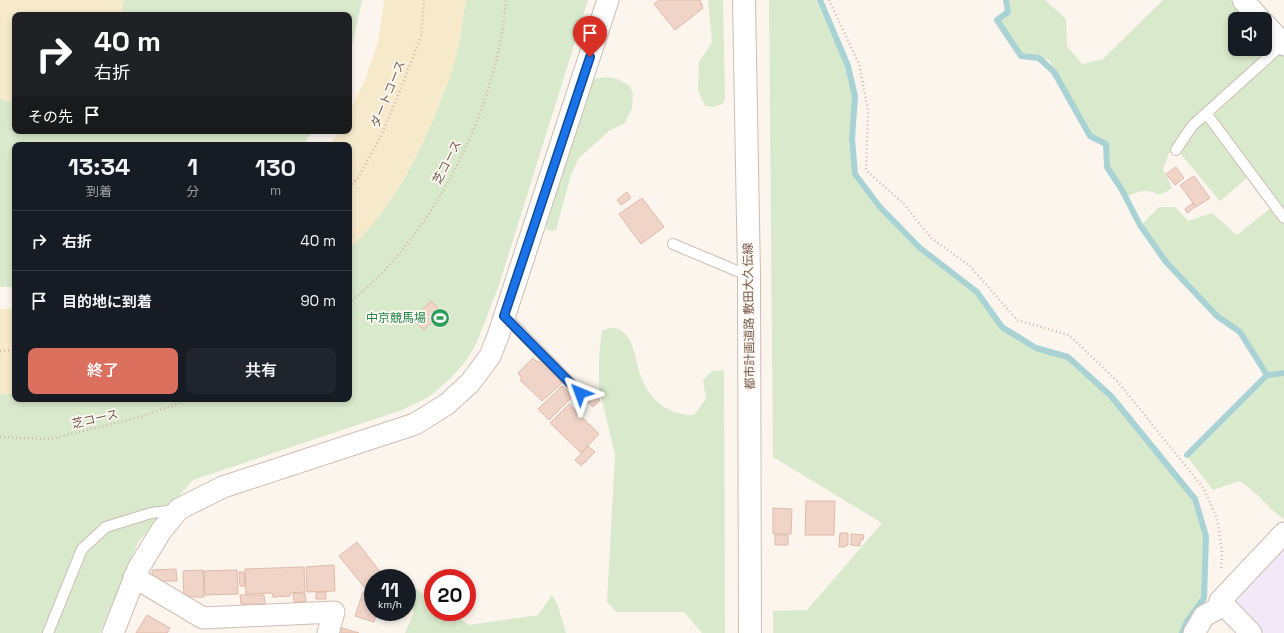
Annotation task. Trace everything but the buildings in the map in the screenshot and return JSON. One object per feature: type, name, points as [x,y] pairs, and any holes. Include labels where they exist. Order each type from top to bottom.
[{"type":"street","points":[[112,633],[134,577],[161,531],[179,510],[223,487],[415,424],[446,404],[470,384],[490,356],[608,0]]},
{"type":"street","name":"都市計画道路 敷田大久伝線","points":[[744,0],[749,276],[750,633]]},
{"type":"street","points":[[1243,0],[1254,12]]},
{"type":"street","points":[[1272,32],[1284,45]]},
{"type":"street","points":[[1194,633],[1204,616],[1217,609],[1220,601],[1284,533]]},
{"type":"street","points":[[134,577],[203,618],[334,612],[328,633]]},
{"type":"street","points":[[1220,601],[1251,633]]},
{"type":"lane","points":[[1176,150],[1192,126],[1284,45]]},
{"type":"lane","points":[[1206,113],[1284,218]]},
{"type":"lane","points":[[673,244],[749,276]]},
{"type":"lane","points":[[504,316],[580,393]]},
{"type":"lane","points":[[48,633],[82,549],[106,527],[151,513],[179,510]]},
{"type":"path","name":"ダートコース","points":[[352,185],[358,178],[381,136],[422,36],[424,0]]},
{"type":"path","name":"芝コース","points":[[352,301],[362,293],[401,251],[428,216],[460,160],[482,108],[494,70],[506,0]]},
{"type":"path","points":[[829,0],[859,64],[868,110],[866,170],[904,204],[932,238],[970,266],[1017,320],[1069,335],[1119,383],[1204,489],[1217,518],[1222,552],[1220,601]]},
{"type":"path","points":[[0,351],[12,350]]},
{"type":"path","name":"芝コース","points":[[0,438],[50,439],[140,418],[183,402]]},
{"type":"shaded area","points":[[1284,541],[1284,633],[1258,633],[1233,603],[1234,597]]},
{"type":"green space","points":[[124,0],[362,0],[352,46],[352,12],[121,12]]},
{"type":"green space","points":[[466,0],[588,0],[499,285],[477,342],[466,361],[451,378],[429,397],[402,410],[193,480],[138,542],[100,633],[0,633],[0,394],[12,393],[12,402],[352,402],[352,246],[376,220],[398,189],[407,173],[433,120],[447,84],[458,48]]},
{"type":"green space","points":[[708,0],[723,0],[725,100],[722,104],[713,107],[705,106],[698,90],[699,62],[712,42]]},
{"type":"green space","points":[[769,0],[816,0],[846,66],[853,96],[849,137],[852,175],[876,207],[918,250],[975,294],[1001,329],[1034,350],[1068,358],[1110,397],[1192,500],[1204,537],[1202,596],[1184,622],[1179,633],[773,633],[773,611],[807,610],[882,523],[773,457]]},
{"type":"green space","points":[[1009,0],[1045,0],[1066,19],[1067,46],[1082,64],[1103,59],[1163,0],[1237,0],[1248,12],[1228,12],[1228,56],[1263,56],[1190,123],[1171,148],[1163,169],[1172,188],[1159,194],[1144,191],[1128,196],[1109,167],[1107,143],[1091,134],[1049,60],[1021,53],[999,20],[1010,13]]},
{"type":"green space","points":[[1284,51],[1284,208],[1214,115],[1279,52]]},
{"type":"green space","points":[[608,77],[618,79],[630,86],[633,94],[632,108],[625,123],[609,131],[579,158],[571,175],[556,230],[547,230],[546,226],[593,79]]},
{"type":"green space","points":[[0,99],[12,102],[12,134],[311,134],[305,142],[12,142],[12,287],[0,287]]},
{"type":"green space","points":[[1206,121],[1248,177],[1220,201],[1180,153],[1195,129]]},
{"type":"green space","points":[[1159,207],[1175,207],[1188,221],[1212,213],[1237,235],[1272,207],[1284,223],[1284,370],[1267,372],[1242,331],[1218,314],[1168,260],[1142,224]]},
{"type":"green space","points":[[610,328],[621,330],[627,336],[633,347],[642,379],[651,394],[662,406],[677,413],[694,415],[706,399],[703,380],[712,371],[724,370],[725,633],[702,633],[684,612],[616,612],[607,602],[615,455],[599,387],[599,355],[602,331]]},
{"type":"green space","points":[[1284,375],[1284,519],[1239,481],[1213,490],[1187,456],[1268,377]]},
{"type":"green space","points":[[416,589],[424,594],[424,621],[463,621],[469,625],[538,615],[552,595],[558,606],[566,633],[405,633],[410,621],[416,621]]},
{"type":"sand","points":[[0,0],[124,0],[121,12],[12,12],[12,102],[0,99]]},
{"type":"sand","points":[[384,0],[466,0],[458,48],[453,66],[425,138],[398,189],[376,220],[352,246],[352,142],[332,142],[337,134],[352,134],[352,106],[365,80],[378,42]]},
{"type":"sand","points":[[12,308],[12,393],[0,394],[0,309]]},
{"type":"waterway","points":[[820,0],[848,66],[855,96],[852,139],[855,174],[879,206],[920,248],[977,292],[1002,327],[1036,348],[1068,357],[1111,396],[1195,499],[1206,536],[1204,598],[1186,623],[1182,633]]},
{"type":"waterway","points":[[1006,0],[1008,12],[997,20],[1021,56],[1039,58],[1054,72],[1090,136],[1106,144],[1107,167],[1122,190],[1140,225],[1166,262],[1217,316],[1240,332],[1267,375]]},
{"type":"waterway","points":[[1187,455],[1267,375],[1284,373]]},
{"type":"place","name":"中京競馬場","points":[[440,318]]},
{"type":"route","points":[[580,393],[504,316],[590,57]]}]
